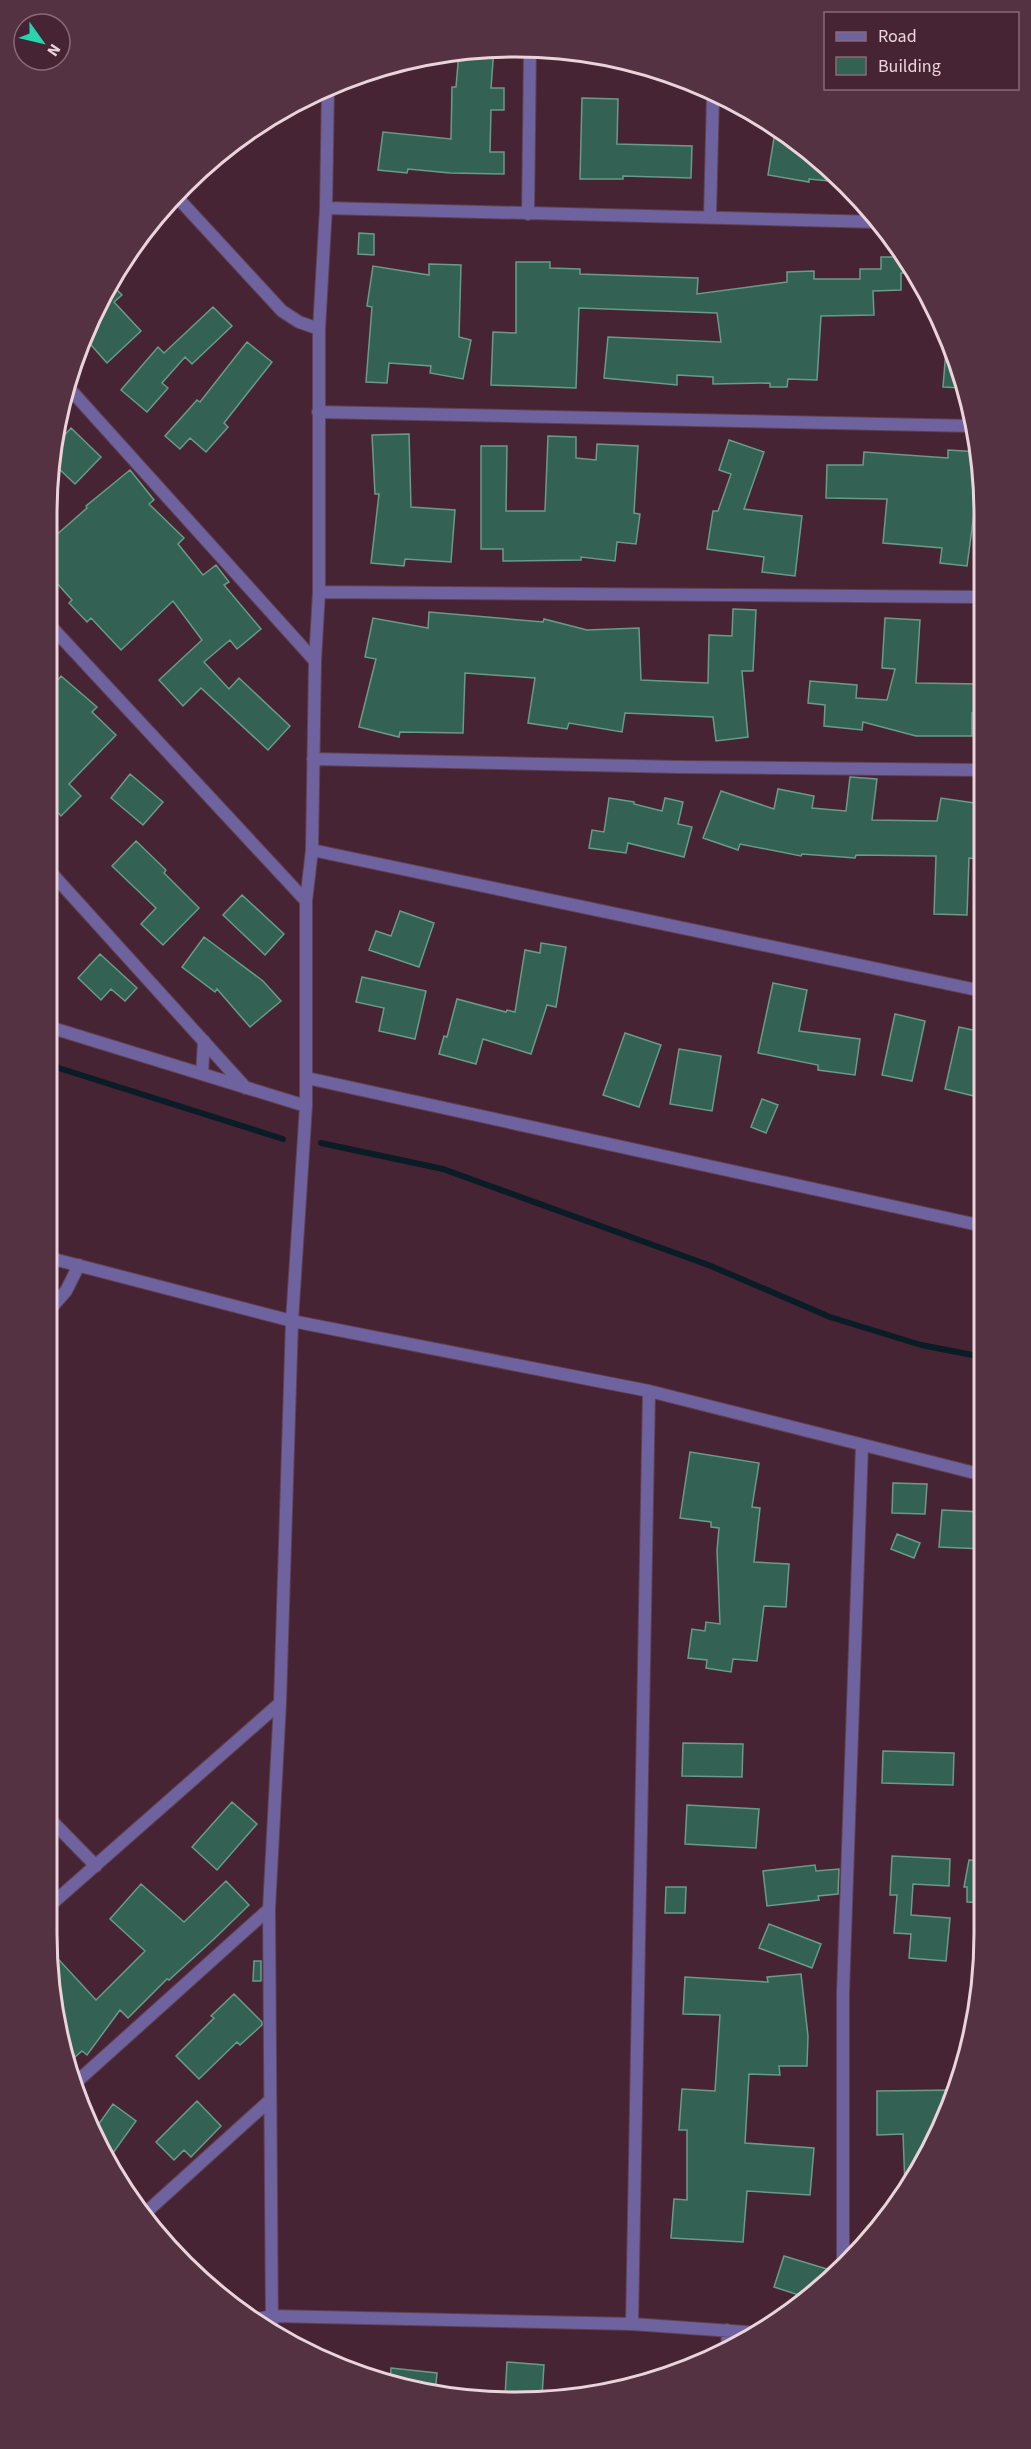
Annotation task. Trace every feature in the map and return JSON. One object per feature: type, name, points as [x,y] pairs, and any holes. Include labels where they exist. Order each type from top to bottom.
[{"type":"street","points":[[528,214],[530,57]]},
{"type":"street","points":[[272,2322],[269,1909],[280,1703],[292,1321],[307,1078],[306,901],[312,850],[315,661],[319,592],[319,329],[326,208],[328,97]]},
{"type":"street","points":[[710,216],[712,101]]},
{"type":"street","points":[[181,202],[282,312],[299,322],[319,329]]},
{"type":"street","points":[[326,208],[867,222]]},
{"type":"street","points":[[74,394],[315,661]]},
{"type":"street","points":[[318,412],[965,426]]},
{"type":"street","points":[[319,592],[974,597]]},
{"type":"street","points":[[57,633],[306,901]]},
{"type":"street","points":[[313,759],[667,767],[974,770]]},
{"type":"street","points":[[312,850],[974,989]]},
{"type":"street","points":[[57,879],[246,1088]]},
{"type":"street","points":[[57,1029],[306,1106]]},
{"type":"street","points":[[202,1074],[204,1041]]},
{"type":"street","points":[[307,1078],[974,1224]]},
{"type":"street","points":[[57,1260],[292,1321],[649,1391],[974,1473]]},
{"type":"street","points":[[57,1302],[66,1292],[79,1265]]},
{"type":"street","points":[[632,2324],[649,1391]]},
{"type":"street","points":[[843,2255],[843,1993],[862,1445]]},
{"type":"street","points":[[57,1900],[280,1703]]},
{"type":"street","points":[[57,1826],[96,1866]]},
{"type":"street","points":[[80,2079],[269,1909]]},
{"type":"street","points":[[149,2209],[269,2101]]},
{"type":"street","points":[[265,2317],[632,2324],[743,2332]]},
{"type":"street","points":[[727,2331],[728,2340]]},
{"type":"building","points":[[493,58],[491,88],[504,88],[504,110],[491,110],[490,152],[504,152],[504,174],[450,173],[408,169],[407,173],[378,170],[383,132],[451,139],[452,87],[456,87],[458,61]]},
{"type":"building","points":[[582,98],[618,99],[617,144],[692,146],[691,178],[623,176],[623,179],[580,179]]},
{"type":"building","points":[[774,137],[829,181],[809,179],[809,182],[768,175]]},
{"type":"building","points":[[359,233],[374,234],[374,255],[358,254]]},
{"type":"building","points":[[881,257],[894,257],[905,273],[901,273],[901,290],[873,291],[874,315],[821,316],[817,380],[788,379],[787,387],[770,387],[770,383],[713,384],[713,377],[677,375],[677,385],[604,378],[608,337],[721,342],[717,313],[579,308],[576,388],[491,385],[493,332],[516,333],[516,262],[550,262],[550,268],[580,269],[580,274],[698,278],[697,294],[787,282],[787,272],[814,271],[814,279],[860,279],[860,269],[881,269]]},
{"type":"building","points":[[429,264],[461,265],[459,337],[471,340],[463,379],[430,373],[431,366],[389,363],[387,383],[366,382],[372,307],[367,306],[373,266],[429,275]]},
{"type":"building","points":[[116,289],[122,295],[114,302],[141,331],[107,363],[90,344]]},
{"type":"building","points":[[213,307],[232,326],[192,364],[185,357],[162,383],[168,388],[147,412],[121,390],[158,347],[164,353]]},
{"type":"building","points":[[247,342],[272,362],[224,423],[228,427],[206,452],[190,438],[180,449],[165,436],[197,400],[200,402]]},
{"type":"building","points":[[945,357],[955,388],[943,387]]},
{"type":"building","points":[[71,428],[101,457],[75,484],[60,469],[64,435]]},
{"type":"building","points":[[409,434],[411,507],[455,510],[451,562],[405,559],[404,566],[371,563],[379,494],[375,494],[372,435]]},
{"type":"building","points":[[548,436],[576,437],[576,458],[596,460],[597,444],[638,446],[634,513],[640,514],[636,544],[617,542],[615,561],[581,557],[581,560],[503,561],[503,549],[481,549],[481,446],[507,446],[506,511],[545,511]]},
{"type":"building","points":[[729,440],[764,452],[744,509],[802,516],[795,576],[762,572],[764,557],[707,549],[713,511],[718,511],[731,474],[719,470]]},
{"type":"building","points":[[948,450],[969,451],[974,514],[967,566],[940,563],[942,548],[883,543],[887,499],[826,498],[827,465],[863,465],[864,452],[948,458]]},
{"type":"building","points":[[130,470],[154,500],[149,504],[184,538],[178,544],[203,575],[216,565],[229,582],[224,585],[261,629],[237,649],[230,640],[204,662],[229,689],[239,678],[290,726],[268,750],[201,688],[183,706],[159,680],[202,640],[173,601],[121,650],[91,618],[87,622],[69,603],[72,600],[57,583],[57,534],[87,508],[86,506]]},
{"type":"building","points":[[733,609],[756,610],[753,671],[742,671],[748,737],[716,741],[713,717],[625,713],[622,732],[569,723],[567,729],[528,723],[535,678],[465,673],[463,733],[400,732],[399,737],[359,727],[376,659],[365,657],[373,618],[428,628],[429,612],[543,622],[544,619],[587,630],[639,628],[641,680],[708,683],[709,635],[732,636]]},
{"type":"building","points":[[885,618],[920,620],[916,683],[974,684],[972,736],[916,736],[863,722],[862,730],[824,726],[825,705],[808,703],[810,681],[857,685],[856,698],[887,700],[895,669],[882,668]]},
{"type":"building","points":[[61,676],[97,707],[92,712],[116,735],[69,784],[81,796],[61,816],[57,812],[57,681]]},
{"type":"building","points":[[130,774],[163,802],[143,825],[111,798]]},
{"type":"building","points":[[850,777],[877,779],[872,820],[937,821],[941,798],[974,803],[974,858],[969,858],[967,915],[934,914],[936,856],[856,855],[855,858],[802,854],[801,856],[740,844],[738,850],[703,838],[721,791],[774,809],[778,789],[814,796],[812,808],[846,811]]},
{"type":"building","points":[[609,798],[634,802],[634,804],[662,811],[665,798],[683,802],[678,824],[692,827],[684,857],[628,843],[626,853],[589,848],[592,830],[604,832]]},
{"type":"building","points":[[136,841],[166,870],[164,873],[199,908],[163,945],[141,924],[156,908],[112,866]]},
{"type":"building","points":[[242,895],[284,934],[265,955],[223,915]]},
{"type":"building","points":[[400,911],[434,923],[419,967],[369,950],[376,931],[391,936]]},
{"type":"building","points":[[204,937],[263,981],[281,1001],[250,1027],[217,989],[215,992],[182,967]]},
{"type":"building","points":[[541,943],[566,947],[556,1007],[547,1005],[531,1054],[483,1039],[476,1064],[439,1054],[444,1036],[447,1037],[457,999],[506,1012],[507,1010],[515,1012],[525,950],[540,953]]},
{"type":"building","points":[[100,954],[137,988],[125,1001],[111,989],[101,1000],[78,978]]},
{"type":"building","points":[[362,977],[426,991],[415,1039],[379,1031],[384,1008],[356,1002]]},
{"type":"building","points":[[773,983],[807,990],[799,1031],[860,1039],[855,1075],[818,1070],[818,1065],[758,1053]]},
{"type":"building","points":[[895,1014],[925,1021],[912,1081],[882,1075]]},
{"type":"building","points":[[959,1027],[974,1030],[974,1096],[945,1089]]},
{"type":"building","points":[[625,1033],[661,1045],[639,1107],[603,1095]]},
{"type":"building","points":[[679,1049],[721,1056],[712,1111],[670,1104]]},
{"type":"building","points":[[762,1099],[778,1105],[766,1133],[751,1127]]},
{"type":"building","points":[[690,1452],[759,1463],[752,1507],[760,1508],[754,1562],[789,1564],[786,1607],[764,1606],[757,1661],[733,1659],[731,1672],[706,1668],[707,1660],[688,1658],[692,1629],[705,1631],[706,1622],[720,1624],[717,1551],[719,1528],[711,1527],[711,1522],[680,1518]]},
{"type":"building","points":[[893,1483],[927,1484],[925,1514],[892,1513]]},
{"type":"building","points":[[942,1510],[974,1512],[974,1549],[939,1547]]},
{"type":"building","points":[[897,1534],[920,1543],[914,1558],[891,1549]]},
{"type":"building","points":[[683,1743],[743,1744],[742,1777],[682,1776]]},
{"type":"building","points":[[883,1751],[954,1753],[953,1785],[882,1783]]},
{"type":"building","points":[[232,1802],[257,1824],[217,1870],[192,1847]]},
{"type":"building","points":[[687,1805],[759,1809],[756,1848],[685,1844]]},
{"type":"building","points":[[892,1856],[950,1859],[949,1886],[913,1884],[911,1915],[950,1918],[946,1961],[909,1958],[911,1934],[894,1933],[897,1895],[890,1895]]},
{"type":"building","points":[[969,1860],[974,1860],[974,1902],[967,1902],[967,1887],[964,1887]]},
{"type":"building","points":[[815,1865],[816,1871],[839,1869],[838,1894],[818,1896],[819,1900],[767,1906],[763,1871]]},
{"type":"building","points":[[226,1881],[249,1905],[169,1980],[167,1979],[128,2018],[120,2010],[87,2055],[82,2051],[74,2057],[66,2023],[58,1959],[96,2000],[145,1951],[110,1919],[141,1884],[184,1922]]},
{"type":"building","points":[[666,1887],[686,1887],[685,1913],[665,1913]]},
{"type":"building","points":[[769,1924],[821,1944],[812,1968],[759,1948]]},
{"type":"building","points":[[254,1961],[261,1961],[261,1981],[253,1981]]},
{"type":"building","points":[[801,1974],[808,2036],[807,2066],[779,2066],[780,2075],[749,2074],[745,2143],[814,2148],[810,2195],[747,2191],[743,2242],[671,2238],[674,2199],[687,2200],[687,2130],[679,2130],[682,2089],[715,2091],[720,2015],[683,2014],[685,1977],[768,1982],[767,1977]]},
{"type":"building","points":[[234,1994],[262,2022],[262,2025],[240,2045],[237,2042],[199,2079],[176,2056]]},
{"type":"building","points":[[946,2090],[927,2136],[905,2176],[903,2134],[877,2135],[877,2091]]},
{"type":"building","points":[[197,2101],[221,2126],[191,2157],[184,2150],[174,2160],[156,2142]]},
{"type":"building","points":[[113,2104],[136,2121],[113,2153],[99,2124]]},
{"type":"building","points":[[784,2256],[827,2269],[798,2295],[774,2287]]},
{"type":"building","points":[[507,2362],[544,2365],[542,2391],[505,2392]]},
{"type":"building","points":[[391,2368],[437,2373],[436,2385],[426,2383],[391,2374]]},
{"type":"waterway","points":[[57,1067],[283,1139]]},
{"type":"waterway","points":[[321,1143],[443,1169],[711,1266],[830,1317],[921,1345],[974,1355]]}]
